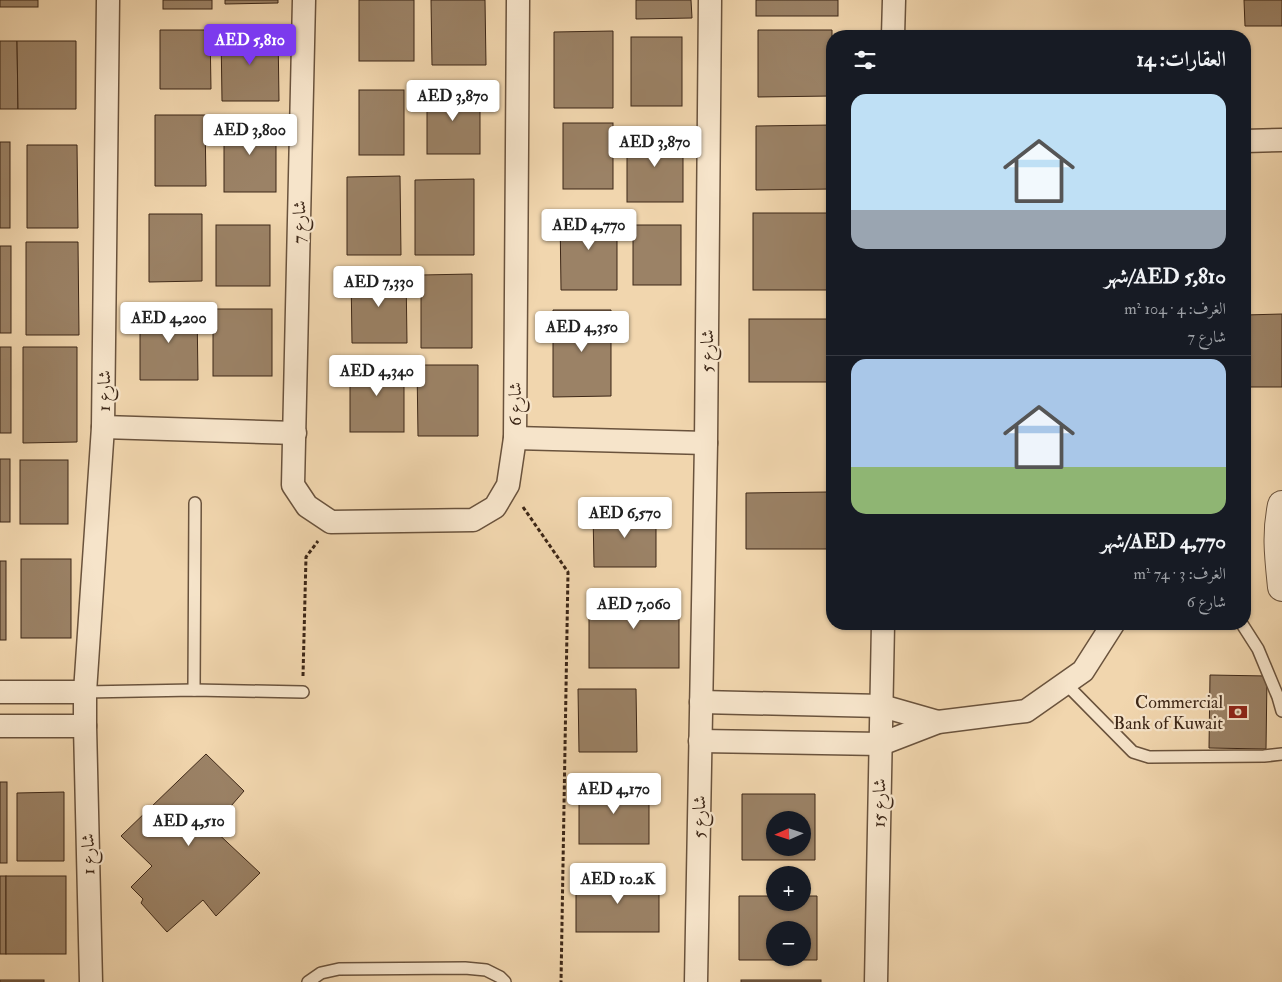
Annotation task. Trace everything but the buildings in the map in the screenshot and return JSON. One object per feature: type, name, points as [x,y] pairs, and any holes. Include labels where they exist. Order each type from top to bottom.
[{"type":"street","name":"شارع 1","points":[[91,982],[85,692],[103,427],[108,0]]},
{"type":"street","name":"شارع 7","points":[[304,0],[293,485],[307,506],[331,522]]},
{"type":"street","name":"شارع 6","points":[[518,0],[515,438],[706,443]]},
{"type":"street","name":"شارع 5","points":[[696,982],[706,443],[710,0]]},
{"type":"street","points":[[893,30],[894,0]]},
{"type":"street","points":[[1251,141],[1282,140]]},
{"type":"street","points":[[103,427],[295,433]]},
{"type":"street","points":[[331,522],[473,520],[495,507],[508,486],[515,438]]},
{"type":"street","points":[[1282,505],[1279,519],[1278,550],[1282,587]]},
{"type":"street","name":"شارع 15","points":[[876,982],[883,630]]},
{"type":"street","points":[[700,741],[881,744],[938,722],[1026,711],[1083,671],[1109,630]]},
{"type":"street","points":[[0,692],[85,692]]},
{"type":"street","points":[[701,702],[882,706],[938,722]]},
{"type":"street","points":[[0,726],[85,726]]},
{"type":"lane","points":[[194,690],[195,502]]},
{"type":"lane","points":[[1246,630],[1258,649],[1282,711]]},
{"type":"lane","points":[[1065,684],[1133,752],[1149,757],[1264,756],[1282,754]]},
{"type":"lane","points":[[85,692],[194,690],[303,692]]},
{"type":"lane","points":[[308,982],[321,973],[339,969],[465,968],[486,970],[500,977],[505,982]]},
{"type":"path","points":[[508,486],[568,572],[561,982]]},
{"type":"path","points":[[303,692],[306,558],[331,522]]},
{"type":"place","name":"Commercial Bank of Kuwait","points":[[1238,712]]}]
